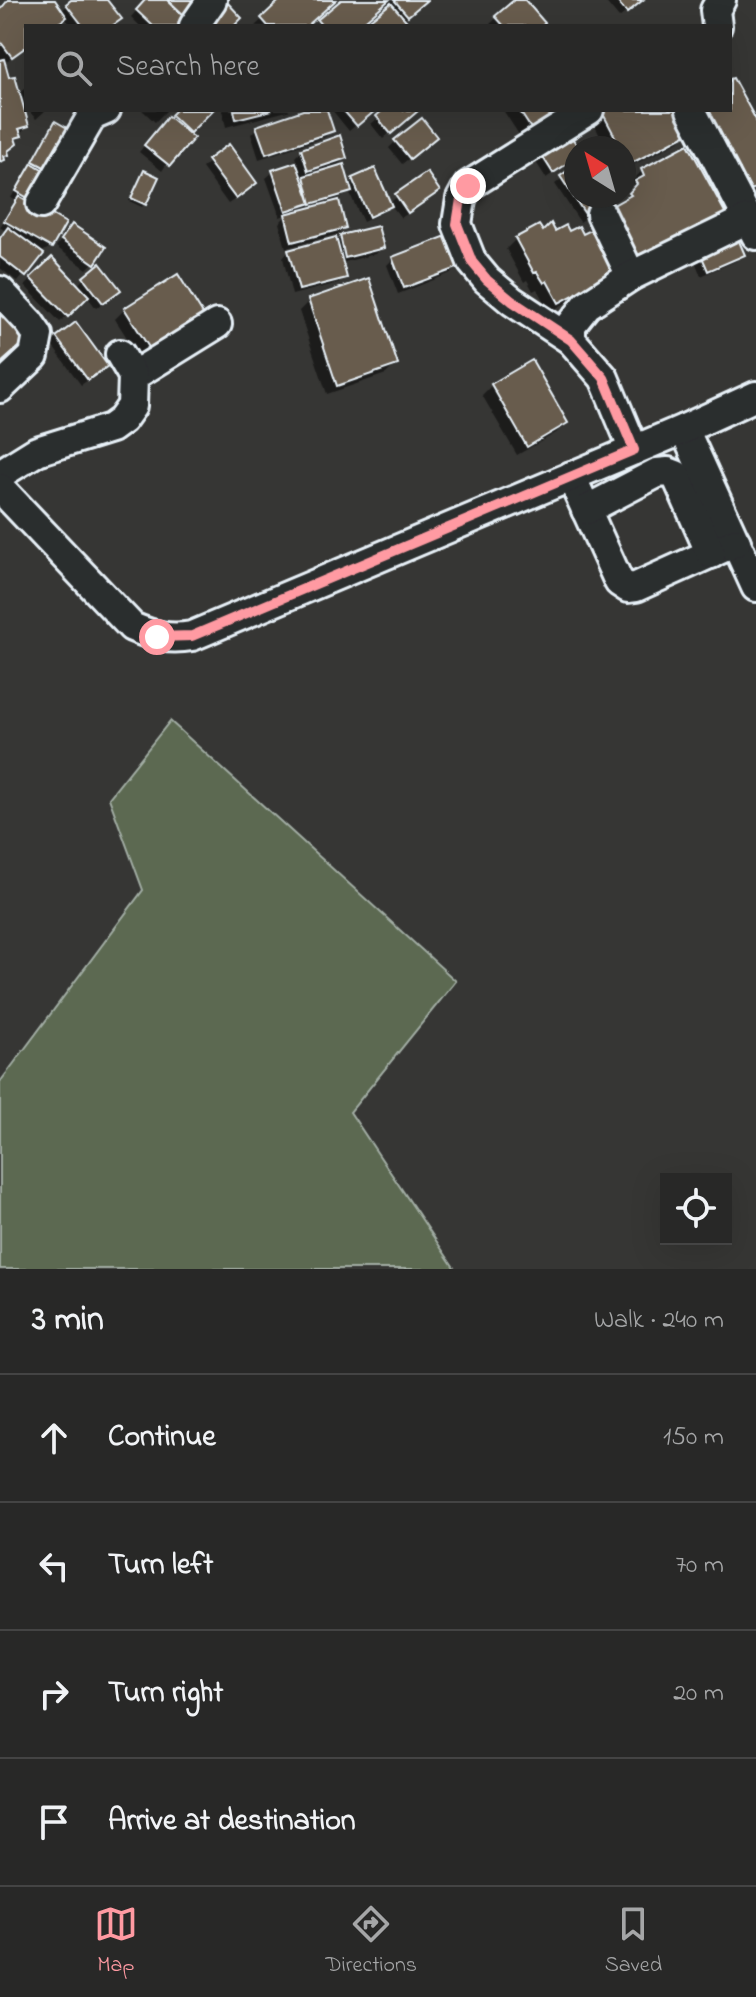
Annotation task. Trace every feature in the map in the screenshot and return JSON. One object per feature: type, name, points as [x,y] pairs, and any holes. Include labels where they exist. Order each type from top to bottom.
[{"type":"street","points":[[195,24],[212,0]]},
{"type":"street","points":[[717,24],[715,10],[721,0]]},
{"type":"street","points":[[41,204],[92,116],[101,112]]},
{"type":"street","points":[[586,112],[468,186],[461,199],[457,224],[472,262],[487,280],[512,301],[571,340],[604,378],[634,450]]},
{"type":"street","points":[[571,340],[571,325],[587,305],[631,276],[750,215],[692,112]]},
{"type":"street","points":[[601,214],[631,276]]},
{"type":"street","points":[[0,291],[38,335],[34,356],[0,388]]},
{"type":"street","points":[[0,474],[37,451],[111,428],[122,420],[132,406],[127,365],[217,324]]},
{"type":"street","points":[[0,488],[132,627],[157,637],[177,638],[206,630],[756,396]]},
{"type":"street","points":[[684,429],[723,548]]},
{"type":"street","points":[[586,510],[657,473],[676,475],[723,548],[756,587]]},
{"type":"street","points":[[571,476],[624,587],[636,587],[723,548]]},
{"type":"green space","points":[[170,721],[456,981],[350,1112],[455,1269],[0,1269],[0,1082],[143,890],[109,798]]},
{"type":"building","points":[[8,0],[55,0],[67,17],[58,24],[24,24],[24,48],[12,57],[0,41],[0,10]]},
{"type":"building","points":[[71,0],[107,0],[122,19],[115,24],[81,24],[66,4]]},
{"type":"building","points":[[145,0],[167,0],[189,21],[187,24],[151,24],[136,10]]},
{"type":"building","points":[[168,0],[203,0],[187,18]]},
{"type":"building","points":[[225,0],[242,18],[236,24],[199,24]]},
{"type":"building","points":[[280,0],[336,0],[309,24],[266,24],[261,18]]},
{"type":"building","points":[[341,0],[389,0],[361,24],[320,24],[317,20]]},
{"type":"building","points":[[394,0],[427,0],[408,16]]},
{"type":"building","points":[[514,0],[525,0],[545,23],[502,24],[495,16]]},
{"type":"building","points":[[616,0],[643,0],[627,13]]},
{"type":"building","points":[[391,3],[409,24],[365,24]]},
{"type":"building","points":[[4,59],[9,77],[15,76],[29,126],[19,129],[22,136],[15,138],[17,144],[0,162],[0,60]]},
{"type":"building","points":[[732,78],[756,120],[756,187],[748,192],[704,112],[732,112]]},
{"type":"building","points":[[174,112],[211,112],[190,133],[171,115]]},
{"type":"building","points":[[234,112],[264,112],[236,119]]},
{"type":"building","points":[[297,112],[328,112],[334,131],[266,154],[256,126]]},
{"type":"building","points":[[345,112],[374,112],[357,126]]},
{"type":"building","points":[[381,112],[417,112],[391,134],[376,116]]},
{"type":"building","points":[[520,112],[572,112],[536,136]]},
{"type":"building","points":[[602,112],[681,112],[691,132],[636,161],[636,136],[615,136]]},
{"type":"building","points":[[168,116],[194,138],[170,166],[144,145]]},
{"type":"building","points":[[422,118],[437,137],[410,159],[394,140]]},
{"type":"building","points":[[55,121],[78,134],[55,173],[33,161]]},
{"type":"building","points":[[568,132],[571,136],[564,136],[564,166],[553,173],[539,151]]},
{"type":"building","points":[[340,135],[347,158],[308,171],[301,149]]},
{"type":"building","points":[[229,144],[257,183],[236,199],[207,160]]},
{"type":"building","points":[[688,144],[727,216],[641,263],[611,208],[636,208],[636,180],[644,176],[641,169]]},
{"type":"building","points":[[296,162],[311,203],[286,211],[272,170]]},
{"type":"building","points":[[32,163],[54,176],[38,204],[16,191]]},
{"type":"building","points":[[344,164],[352,192],[311,204],[304,176]]},
{"type":"building","points":[[375,168],[392,206],[369,217],[352,178]]},
{"type":"building","points":[[144,170],[159,177],[146,205],[131,198]]},
{"type":"building","points":[[427,172],[440,191],[408,213],[395,194]]},
{"type":"building","points":[[19,196],[66,223],[52,248],[4,221]]},
{"type":"building","points":[[339,200],[346,228],[292,242],[285,214]]},
{"type":"building","points":[[581,208],[600,208],[587,217]]},
{"type":"building","points":[[551,223],[555,231],[566,225],[569,231],[579,226],[583,234],[599,226],[622,269],[559,303],[547,281],[544,283],[537,272],[534,273],[515,238],[539,225],[543,231]]},
{"type":"building","points":[[72,224],[106,247],[95,264],[61,240]]},
{"type":"building","points":[[378,226],[384,248],[345,258],[340,235]]},
{"type":"building","points":[[8,227],[44,254],[26,277],[0,257],[0,238]]},
{"type":"building","points":[[736,234],[745,255],[708,271],[699,250]]},
{"type":"building","points":[[449,235],[460,267],[404,288],[392,257]]},
{"type":"building","points":[[336,237],[347,278],[299,290],[288,250]]},
{"type":"building","points":[[52,257],[89,296],[68,317],[30,278]]},
{"type":"building","points":[[100,263],[121,290],[103,303],[83,277]]},
{"type":"building","points":[[178,274],[209,324],[155,357],[124,308]]},
{"type":"building","points":[[369,278],[398,365],[337,386],[308,299]]},
{"type":"building","points":[[0,310],[27,340],[0,364]]},
{"type":"building","points":[[76,322],[108,366],[88,380],[56,337]]},
{"type":"building","points":[[532,360],[568,423],[527,447],[491,384]]},
{"type":"route","points":[[157,637],[192,636],[634,450],[604,378],[571,340],[512,301],[487,280],[472,262],[457,224],[461,199],[468,186]]}]
